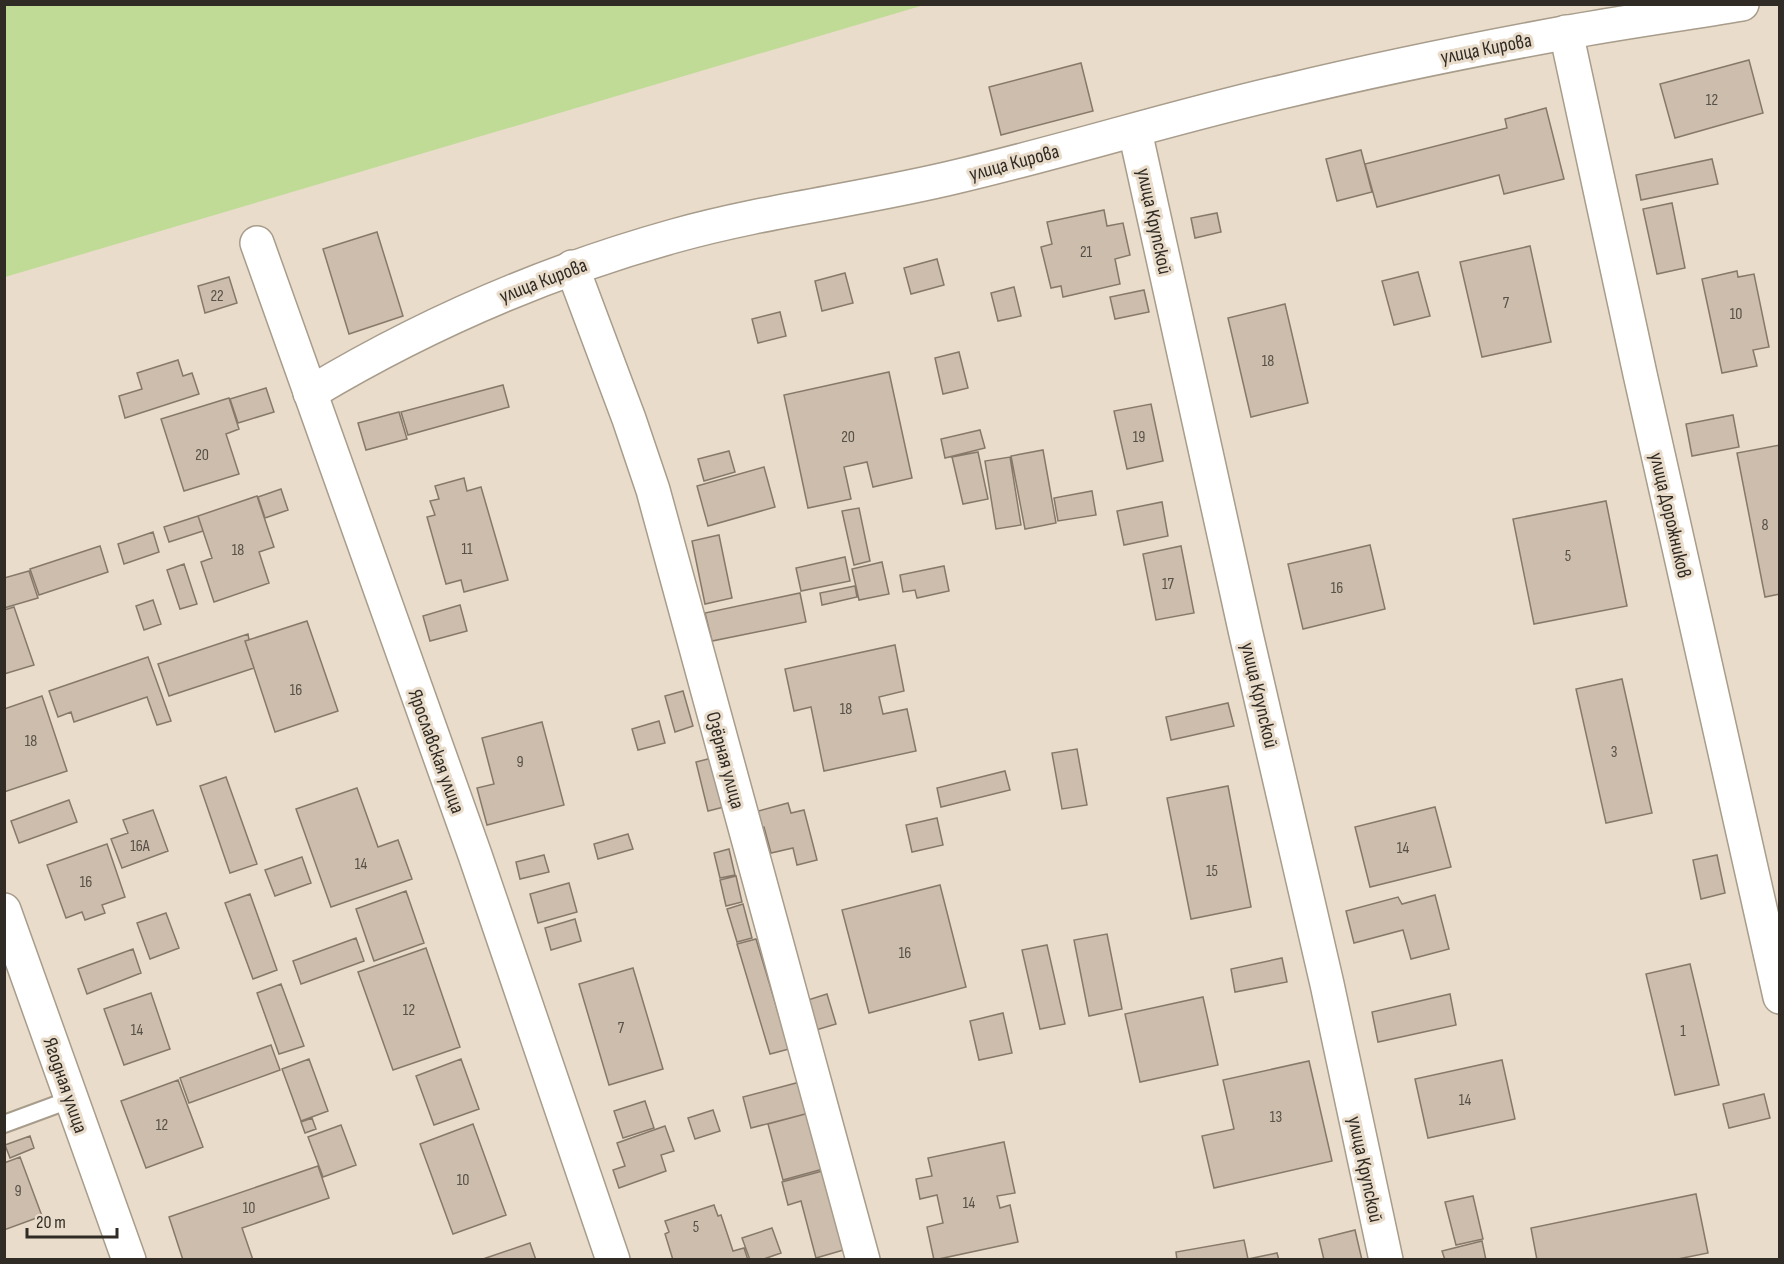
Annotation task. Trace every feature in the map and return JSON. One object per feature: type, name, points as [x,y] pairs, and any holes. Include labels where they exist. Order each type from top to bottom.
[{"type":"street","name":"улица Кирова","points":[[310,393],[414,334],[505,293],[572,267],[676,236],[956,177],[1280,92],[1387,68],[1566,32],[1742,4]]},
{"type":"street","name":"улица Дорожников","points":[[1566,32],[1642,386],[1779,997]]},
{"type":"street","name":"улица Крупской","points":[[1135,131],[1246,634],[1327,984],[1386,1260]]},
{"type":"street","name":"Ярославская улица","points":[[257,243],[475,855],[613,1260]]},
{"type":"street","name":"Озёрная улица","points":[[572,267],[629,418],[653,490],[863,1260]]},
{"type":"street","name":"Ягодная улица","points":[[4,910],[12,953],[72,1099],[129,1260]]},
{"type":"lane","points":[[4,1124],[72,1099]]},
{"type":"green space","points":[[5,4],[924,4],[924,5],[5,277]]},
{"type":"building","points":[[1749,60],[1763,113],[1675,138],[1660,84]]},
{"type":"building","points":[[1081,63],[1093,111],[1001,135],[989,87]]},
{"type":"building","points":[[1546,108],[1564,179],[1504,194],[1499,175],[1377,207],[1365,164],[1507,128],[1505,119]]},
{"type":"building","points":[[1361,150],[1372,192],[1337,201],[1326,159]]},
{"type":"building","points":[[1712,159],[1718,184],[1641,200],[1636,175]]},
{"type":"building","points":[[1672,203],[1685,268],[1657,274],[1643,209]]},
{"type":"building","points":[[1104,210],[1107,226],[1123,223],[1130,255],[1115,259],[1120,284],[1063,297],[1061,286],[1051,288],[1041,247],[1052,244],[1047,222]]},
{"type":"building","points":[[1217,213],[1221,232],[1195,238],[1191,218]]},
{"type":"building","points":[[377,232],[403,316],[349,334],[323,249]]},
{"type":"building","points":[[1530,246],[1551,342],[1482,357],[1460,262]]},
{"type":"building","points":[[937,259],[944,285],[911,294],[904,268]]},
{"type":"building","points":[[1737,271],[1738,277],[1754,274],[1769,347],[1753,350],[1757,366],[1722,373],[1702,279]]},
{"type":"building","points":[[1418,272],[1430,316],[1394,325],[1382,281]]},
{"type":"building","points":[[845,273],[853,303],[822,311],[815,281]]},
{"type":"building","points":[[229,277],[237,303],[205,313],[198,286]]},
{"type":"building","points":[[1014,287],[1021,316],[998,321],[991,293]]},
{"type":"building","points":[[1144,290],[1149,312],[1115,319],[1110,297]]},
{"type":"building","points":[[1285,304],[1308,403],[1251,417],[1228,318]]},
{"type":"building","points":[[780,312],[786,336],[758,343],[752,319]]},
{"type":"building","points":[[959,352],[968,388],[943,394],[935,358]]},
{"type":"building","points":[[178,360],[183,376],[192,373],[199,394],[125,418],[119,396],[142,389],[137,373]]},
{"type":"building","points":[[889,372],[912,478],[873,487],[867,462],[844,467],[851,499],[808,508],[784,395]]},
{"type":"building","points":[[503,385],[509,407],[408,435],[401,412]]},
{"type":"building","points":[[266,388],[274,412],[238,423],[230,399]]},
{"type":"building","points":[[229,398],[239,429],[226,434],[239,474],[184,491],[161,419]]},
{"type":"building","points":[[1151,404],[1163,461],[1127,469],[1114,411]]},
{"type":"building","points":[[399,412],[407,439],[366,450],[358,423]]},
{"type":"building","points":[[1733,415],[1739,447],[1692,456],[1686,424]]},
{"type":"building","points":[[980,430],[985,448],[945,458],[941,439]]},
{"type":"building","points":[[1780,445],[1780,594],[1765,597],[1737,453]]},
{"type":"building","points":[[1043,450],[1056,523],[1025,529],[1011,456]]},
{"type":"building","points":[[729,451],[735,472],[704,481],[698,459]]},
{"type":"building","points":[[978,452],[988,499],[963,504],[952,457]]},
{"type":"building","points":[[1010,457],[1021,525],[996,529],[985,461]]},
{"type":"building","points":[[764,467],[775,507],[708,526],[697,486]]},
{"type":"building","points":[[464,478],[467,491],[481,487],[508,580],[464,592],[461,580],[446,584],[427,517],[435,515],[430,501],[439,499],[435,486]]},
{"type":"building","points":[[281,489],[288,510],[265,518],[258,497]]},
{"type":"building","points":[[1092,491],[1096,515],[1058,521],[1054,498]]},
{"type":"building","points":[[257,496],[274,547],[259,552],[269,583],[214,602],[201,562],[212,558],[198,516]]},
{"type":"building","points":[[1606,501],[1627,606],[1534,624],[1513,519]]},
{"type":"building","points":[[1162,502],[1168,536],[1124,545],[1117,511]]},
{"type":"building","points":[[859,508],[870,561],[854,565],[842,511]]},
{"type":"building","points":[[198,516],[203,531],[169,542],[164,527]]},
{"type":"building","points":[[153,532],[159,552],[124,564],[118,544]]},
{"type":"building","points":[[719,535],[732,598],[705,604],[692,541]]},
{"type":"building","points":[[1370,545],[1385,609],[1303,629],[1288,564]]},
{"type":"building","points":[[100,546],[108,572],[39,595],[30,569]]},
{"type":"building","points":[[1181,546],[1194,613],[1156,620],[1143,554]]},
{"type":"building","points":[[845,557],[850,581],[801,591],[796,568]]},
{"type":"building","points":[[882,562],[889,594],[859,600],[852,569]]},
{"type":"building","points":[[184,564],[197,604],[180,609],[167,570]]},
{"type":"building","points":[[944,566],[949,591],[917,598],[915,590],[903,592],[900,575]]},
{"type":"building","points":[[29,571],[38,598],[4,608],[4,578]]},
{"type":"building","points":[[855,586],[857,597],[822,605],[820,593]]},
{"type":"building","points":[[800,593],[806,622],[712,641],[705,613]]},
{"type":"building","points":[[153,600],[161,624],[144,630],[136,606]]},
{"type":"building","points":[[460,605],[467,631],[430,641],[423,616]]},
{"type":"building","points":[[14,607],[34,665],[4,674],[4,610]]},
{"type":"building","points":[[307,621],[338,711],[275,732],[245,641]]},
{"type":"building","points":[[248,634],[249,640],[245,641],[254,668],[169,696],[158,664]]},
{"type":"building","points":[[895,645],[904,691],[879,697],[883,714],[907,709],[916,751],[824,771],[811,707],[794,711],[785,669]]},
{"type":"building","points":[[148,657],[171,721],[157,725],[147,697],[74,722],[71,712],[58,717],[49,691]]},
{"type":"building","points":[[1622,679],[1652,813],[1606,823],[1576,689]]},
{"type":"building","points":[[683,691],[693,726],[675,732],[665,696]]},
{"type":"building","points":[[42,696],[67,771],[4,792],[4,709]]},
{"type":"building","points":[[1228,703],[1234,726],[1171,740],[1166,717]]},
{"type":"building","points":[[659,721],[665,743],[638,750],[632,729]]},
{"type":"building","points":[[542,722],[564,805],[487,825],[477,788],[494,784],[482,738]]},
{"type":"building","points":[[1077,749],[1087,805],[1062,809],[1052,753]]},
{"type":"building","points":[[712,758],[724,807],[708,811],[696,762]]},
{"type":"building","points":[[1005,771],[1010,790],[941,807],[937,788]]},
{"type":"building","points":[[226,777],[257,864],[230,873],[200,786]]},
{"type":"building","points":[[1228,786],[1251,907],[1191,919],[1167,798]]},
{"type":"building","points":[[357,788],[378,847],[398,840],[412,879],[331,907],[296,809]]},
{"type":"building","points":[[69,800],[77,822],[19,843],[11,821]]},
{"type":"building","points":[[788,803],[791,813],[804,810],[817,860],[797,865],[793,848],[771,853],[764,827],[759,828],[755,812]]},
{"type":"building","points":[[1435,807],[1451,867],[1370,887],[1355,827]]},
{"type":"building","points":[[153,810],[168,851],[122,868],[111,839],[128,833],[123,820]]},
{"type":"building","points":[[937,818],[943,845],[912,852],[906,825]]},
{"type":"building","points":[[628,834],[633,849],[598,859],[594,844]]},
{"type":"building","points":[[107,844],[125,897],[102,905],[105,913],[85,920],[82,912],[66,918],[47,865]]},
{"type":"building","points":[[729,849],[735,875],[720,878],[714,853]]},
{"type":"building","points":[[544,855],[549,872],[520,879],[516,862]]},
{"type":"building","points":[[1717,855],[1725,893],[1701,899],[1693,860]]},
{"type":"building","points":[[302,857],[311,883],[275,896],[265,870]]},
{"type":"building","points":[[736,876],[742,902],[726,906],[720,880]]},
{"type":"building","points":[[569,883],[577,912],[538,923],[530,894]]},
{"type":"building","points":[[940,885],[966,987],[869,1013],[842,910]]},
{"type":"building","points":[[406,891],[424,943],[374,961],[356,909]]},
{"type":"building","points":[[250,894],[277,970],[253,979],[225,903]]},
{"type":"building","points":[[1435,895],[1449,949],[1411,959],[1403,930],[1354,943],[1346,911],[1398,897],[1402,904]]},
{"type":"building","points":[[743,904],[752,938],[737,942],[727,909]]},
{"type":"building","points":[[166,913],[179,948],[150,959],[137,923]]},
{"type":"building","points":[[575,919],[581,941],[551,950],[545,928]]},
{"type":"building","points":[[1107,934],[1122,1009],[1089,1016],[1074,940]]},
{"type":"building","points":[[356,938],[364,961],[301,984],[293,961]]},
{"type":"building","points":[[756,939],[789,1049],[770,1054],[737,944]]},
{"type":"building","points":[[1047,945],[1065,1024],[1040,1029],[1022,950]]},
{"type":"building","points":[[426,948],[460,1047],[393,1070],[358,972]]},
{"type":"building","points":[[133,949],[141,973],[87,994],[78,969]]},
{"type":"building","points":[[1282,958],[1287,982],[1235,992],[1231,969]]},
{"type":"building","points":[[1690,964],[1719,1085],[1675,1095],[1646,974]]},
{"type":"building","points":[[633,968],[663,1069],[609,1085],[579,984]]},
{"type":"building","points":[[281,984],[304,1046],[279,1054],[257,993]]},
{"type":"building","points":[[151,993],[170,1049],[124,1065],[104,1009]]},
{"type":"building","points":[[827,994],[836,1024],[816,1030],[808,1000]]},
{"type":"building","points":[[1450,994],[1456,1025],[1378,1042],[1372,1012]]},
{"type":"building","points":[[1203,997],[1218,1065],[1140,1082],[1125,1014]]},
{"type":"building","points":[[1003,1013],[1012,1053],[979,1060],[970,1021]]},
{"type":"building","points":[[271,1045],[280,1070],[189,1103],[180,1078]]},
{"type":"building","points":[[309,1059],[328,1111],[301,1121],[282,1069]]},
{"type":"building","points":[[461,1059],[479,1109],[434,1125],[416,1076]]},
{"type":"building","points":[[1502,1060],[1515,1119],[1428,1138],[1415,1079]]},
{"type":"building","points":[[1309,1061],[1332,1161],[1214,1188],[1202,1136],[1234,1129],[1223,1080]]},
{"type":"building","points":[[178,1080],[203,1147],[146,1168],[121,1101]]},
{"type":"building","points":[[800,1082],[809,1113],[751,1128],[743,1097]]},
{"type":"building","points":[[1764,1094],[1770,1118],[1729,1128],[1723,1104]]},
{"type":"building","points":[[645,1101],[654,1128],[623,1138],[614,1111]]},
{"type":"building","points":[[713,1110],[720,1131],[695,1139],[688,1118]]},
{"type":"building","points":[[809,1113],[823,1169],[783,1180],[768,1124]]},
{"type":"building","points":[[312,1118],[316,1129],[305,1133],[301,1122]]},
{"type":"building","points":[[473,1124],[506,1215],[453,1234],[420,1144]]},
{"type":"building","points":[[341,1125],[356,1165],[323,1177],[308,1137]]},
{"type":"building","points":[[665,1126],[674,1151],[661,1155],[666,1171],[619,1188],[613,1170],[625,1166],[617,1143]]},
{"type":"building","points":[[30,1136],[34,1148],[10,1158],[5,1145]]},
{"type":"building","points":[[1004,1142],[1015,1193],[997,1196],[1000,1208],[1010,1205],[1018,1242],[934,1260],[927,1227],[943,1223],[937,1195],[920,1199],[916,1179],[932,1176],[928,1158]]},
{"type":"building","points":[[20,1157],[42,1216],[4,1230],[4,1163]]},
{"type":"building","points":[[318,1166],[329,1198],[242,1228],[253,1260],[183,1260],[169,1217]]},
{"type":"building","points":[[826,1170],[847,1249],[816,1258],[801,1201],[788,1205],[782,1182]]},
{"type":"building","points":[[1696,1194],[1708,1253],[1673,1260],[1537,1260],[1531,1228]]},
{"type":"building","points":[[1473,1196],[1483,1239],[1456,1245],[1445,1202]]},
{"type":"building","points":[[714,1205],[718,1216],[721,1215],[733,1251],[744,1248],[748,1260],[673,1260],[665,1234],[669,1232],[665,1221]]},
{"type":"building","points":[[772,1228],[781,1253],[761,1260],[750,1260],[742,1238]]},
{"type":"building","points":[[1355,1230],[1362,1260],[1324,1260],[1319,1239]]},
{"type":"building","points":[[1244,1240],[1248,1259],[1277,1253],[1279,1260],[1177,1260],[1176,1252]]},
{"type":"building","points":[[1482,1241],[1486,1260],[1445,1260],[1442,1251]]},
{"type":"building","points":[[530,1243],[536,1260],[483,1259]]}]
